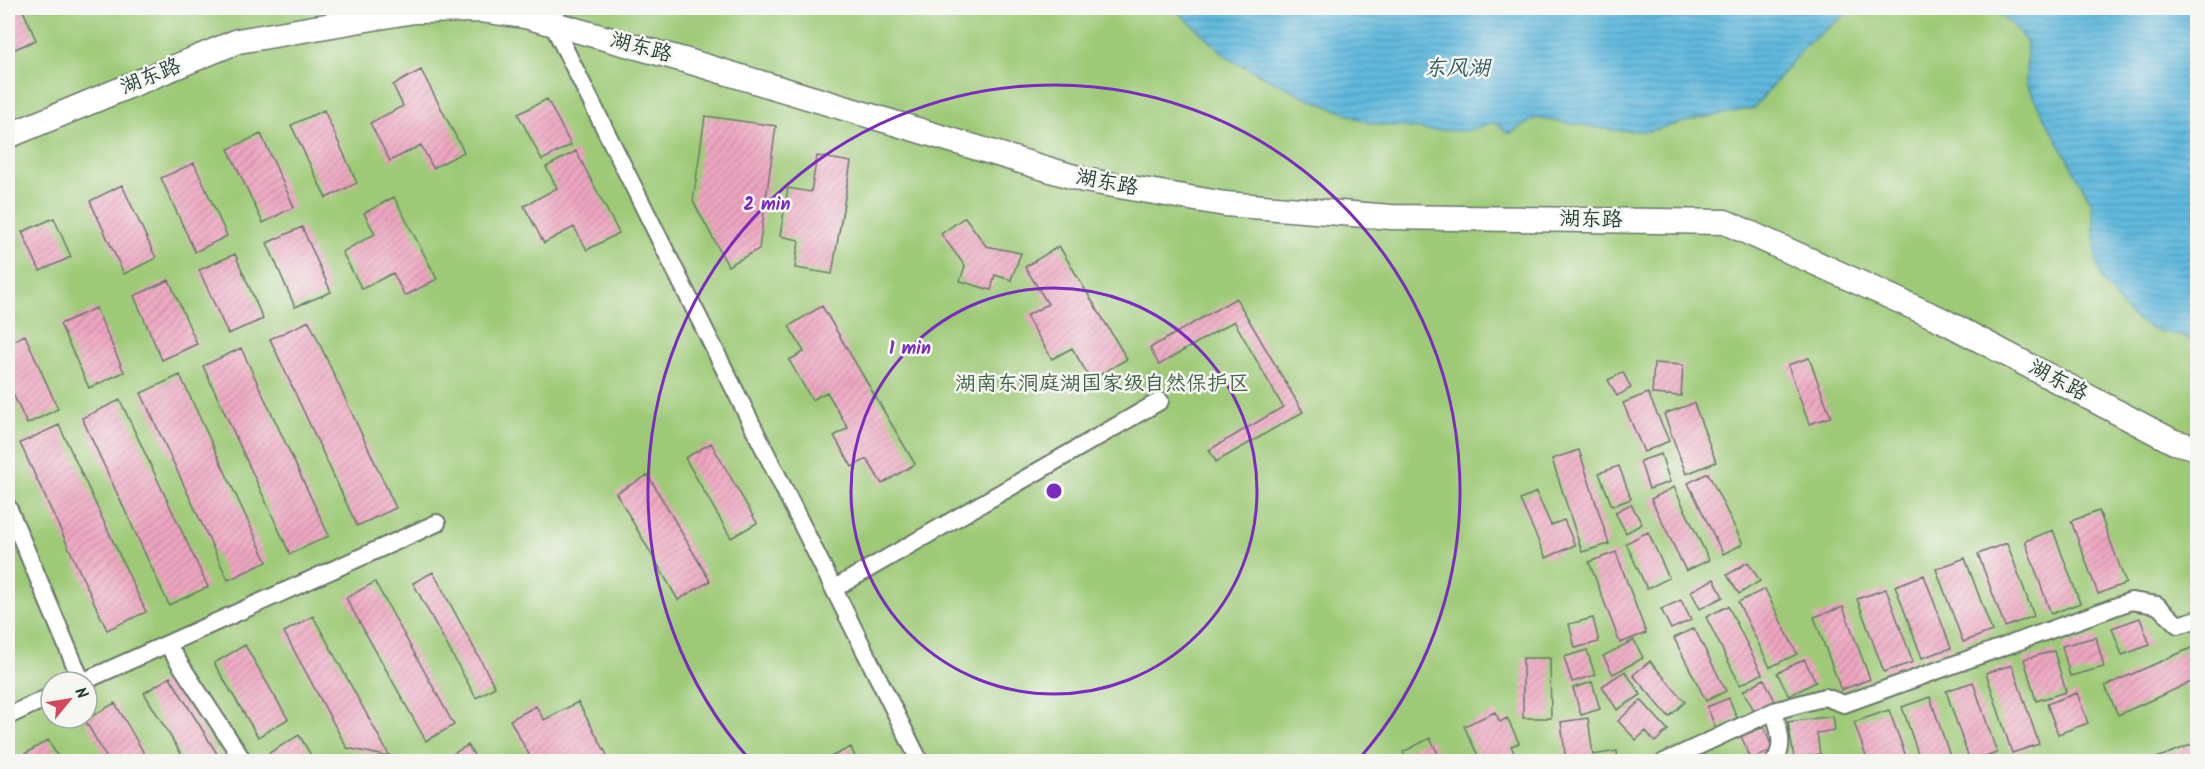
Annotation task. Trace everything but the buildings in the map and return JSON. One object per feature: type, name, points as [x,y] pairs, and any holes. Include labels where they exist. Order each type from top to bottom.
[{"type":"street","name":"湖东路","points":[[8,136],[238,42],[414,11],[481,10],[525,16],[691,62],[1084,180],[1213,202],[1391,217],[1725,222],[1942,320],[2174,442],[2198,448]]},
{"type":"street","points":[[554,25],[920,762]]},
{"type":"street","points":[[835,588],[1160,400]]},
{"type":"street","points":[[8,507],[77,670]]},
{"type":"street","points":[[99,674],[437,523]]},
{"type":"street","points":[[1664,762],[1774,711],[1825,697],[1844,704],[2131,601],[2157,605],[2178,625],[2198,619]]},
{"type":"street","points":[[167,644],[244,762]]},
{"type":"street","points":[[8,716],[39,702]]},
{"type":"street","points":[[1774,711],[1781,743],[1779,755],[1774,762]]},
{"type":"green space","name":"湖南东洞庭湖国家级自然保护区","points":[[8,8],[2197,8],[2197,761],[8,761]]},
{"type":"water","name":"东风湖","points":[[1174,8],[1854,8],[1806,45],[1754,108],[1650,131],[1613,130],[1536,118],[1509,134],[1494,122],[1466,131],[1428,130],[1369,123],[1306,97],[1231,60]]},
{"type":"water","points":[[1988,8],[2197,8],[2197,340],[2152,329],[2128,314],[2103,282],[2097,265],[2092,204],[2026,83],[2027,43],[2013,25]]}]
